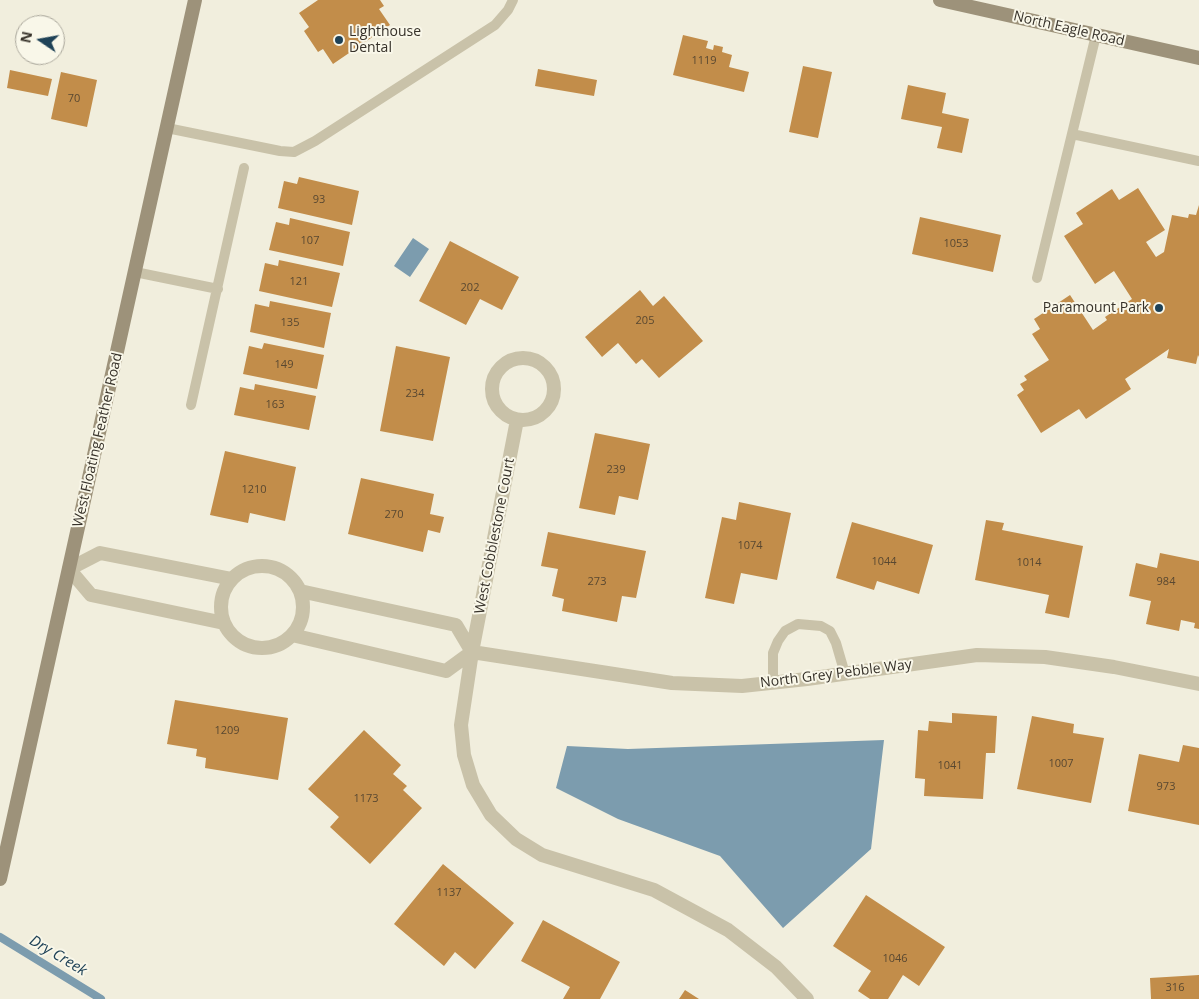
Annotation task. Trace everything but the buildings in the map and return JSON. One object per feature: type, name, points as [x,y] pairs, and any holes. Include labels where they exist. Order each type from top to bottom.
[{"type":"main road","name":"West Floating Feather Road","points":[[0,878],[195,0]]},
{"type":"main road","name":"North Eagle Road","points":[[940,0],[978,4],[1096,35],[1199,58]]},
{"type":"street","points":[[526,357],[537,360],[545,366],[551,374],[554,394],[545,412],[527,420],[517,420],[507,416],[499,409],[494,400],[492,390],[498,370],[516,358],[526,357]]},
{"type":"street","name":"West Cobblestone Court","points":[[517,420],[472,652],[461,725],[464,755],[473,785],[491,814],[516,839],[542,855],[654,890],[728,930],[776,967],[807,999]]},
{"type":"street","points":[[224,623],[91,595],[69,569],[100,553],[232,579]]},
{"type":"street","points":[[263,566],[275,568],[285,573],[294,581],[300,591],[303,603],[299,625],[292,635],[272,647],[260,648],[238,641],[224,623],[221,612],[225,589],[232,579],[241,572],[263,566]]},
{"type":"street","points":[[292,635],[446,671],[472,652],[456,625],[300,591]]},
{"type":"street","name":"North Grey Pebble Way","points":[[472,652],[672,683],[742,686],[977,656],[1045,657],[1114,667],[1199,684]]},
{"type":"lane","points":[[167,128],[280,151],[294,152],[315,141],[495,25],[508,10],[513,0]]},
{"type":"lane","points":[[1037,278],[1096,35]]},
{"type":"lane","points":[[1072,134],[1199,160]]},
{"type":"lane","points":[[191,405],[244,168]]},
{"type":"lane","points":[[135,272],[218,289]]},
{"type":"lane","points":[[773,682],[773,653],[778,641],[785,631],[798,624],[821,626],[830,631],[845,674]]},
{"type":"water","points":[[413,238],[429,249],[410,277],[394,266]]},
{"type":"water","points":[[884,740],[871,849],[783,928],[720,856],[618,819],[556,788],[567,746],[628,749]]},
{"type":"waterway","name":"Dry Creek","points":[[0,937],[101,999]]},
{"type":"place","name":"Lighthouse Dental","points":[[339,40]]},
{"type":"place","name":"Paramount Park","points":[[1159,308]]}]
